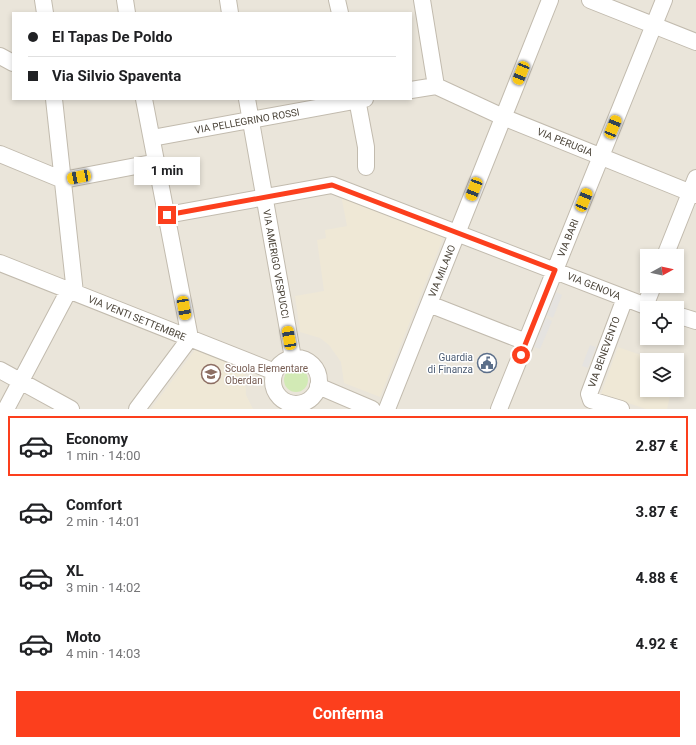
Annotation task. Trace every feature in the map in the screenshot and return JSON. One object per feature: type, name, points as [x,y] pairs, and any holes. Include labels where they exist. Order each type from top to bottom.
[{"type":"street","points":[[44,0],[45,12]]},
{"type":"street","points":[[125,0],[127,12]]},
{"type":"street","points":[[228,0],[230,12]]},
{"type":"street","points":[[337,0],[340,12]]},
{"type":"street","points":[[412,90],[436,86],[422,0]]},
{"type":"street","name":"VIA MILANO","points":[[387,409],[550,0]]},
{"type":"street","points":[[590,0],[654,24],[696,42]]},
{"type":"street","name":"VIA BARI","points":[[499,409],[664,0]]},
{"type":"street","points":[[0,56],[12,62]]},
{"type":"street","name":"VIA PERUGIA","points":[[436,86],[503,117],[693,194]]},
{"type":"street","points":[[6,409],[72,292],[63,180],[54,100]]},
{"type":"street","points":[[137,409],[190,338],[144,100]]},
{"type":"street","name":"VIA AMERIGO VESPUCCI","points":[[247,100],[293,358]]},
{"type":"street","name":"VIA PELLEGRINO ROSSI","points":[[152,138],[355,100]]},
{"type":"street","points":[[360,100],[366,147],[366,167]]},
{"type":"street","points":[[0,154],[63,180],[157,162]]},
{"type":"street","points":[[668,249],[693,194],[696,178]]},
{"type":"street","name":"VIA GENOVA","points":[[167,215],[332,185],[640,304]]},
{"type":"street","name":"VIA VENTI SETTEMBRE","points":[[0,263],[275,372]]},
{"type":"street","name":"VIA BENEVENTO","points":[[621,409],[591,400],[589,394],[625,298]]},
{"type":"street","points":[[429,304],[526,342]]},
{"type":"street","points":[[684,317],[696,320]]},
{"type":"street","points":[[293,358],[305,360],[314,368],[317,374],[318,386],[311,398],[298,404],[276,403],[273,382],[275,372],[279,365],[293,358]]},
{"type":"street","points":[[0,370],[71,409]]},
{"type":"street","points":[[318,386],[372,409]]},
{"type":"shaded area","points":[[0,0],[696,0],[696,409],[0,409]]},
{"type":"shaded area","points":[[341,195],[444,236],[380,397],[344,383],[341,362],[329,345],[320,338],[300,332],[295,296],[324,291],[317,240],[326,238],[325,230],[347,226]]},
{"type":"shaded area","points":[[556,292],[562,295],[553,318],[547,315]]},
{"type":"shaded area","points":[[546,318],[552,321],[540,349],[534,347]]},
{"type":"shaded area","points":[[590,345],[596,347],[588,368],[582,366]]},
{"type":"shaded area","points":[[618,347],[640,355],[640,397],[670,397],[667,409],[646,409],[601,394]]},
{"type":"shaded area","name":"Scuola Elementare Oberdan","points":[[195,350],[245,369],[246,395],[253,409],[151,409]]},
{"type":"green space","points":[[296,368],[301,369],[307,375],[307,385],[301,391],[296,392],[291,391],[285,385],[284,380],[285,375],[291,369]]},
{"type":"place","name":"Guardia di Finanza","points":[[487,363]]},
{"type":"place","name":"Scuola Elementare Oberdan","points":[[211,374]]},
{"type":"route","points":[[167,215],[332,185],[555,270],[521,355]]}]
